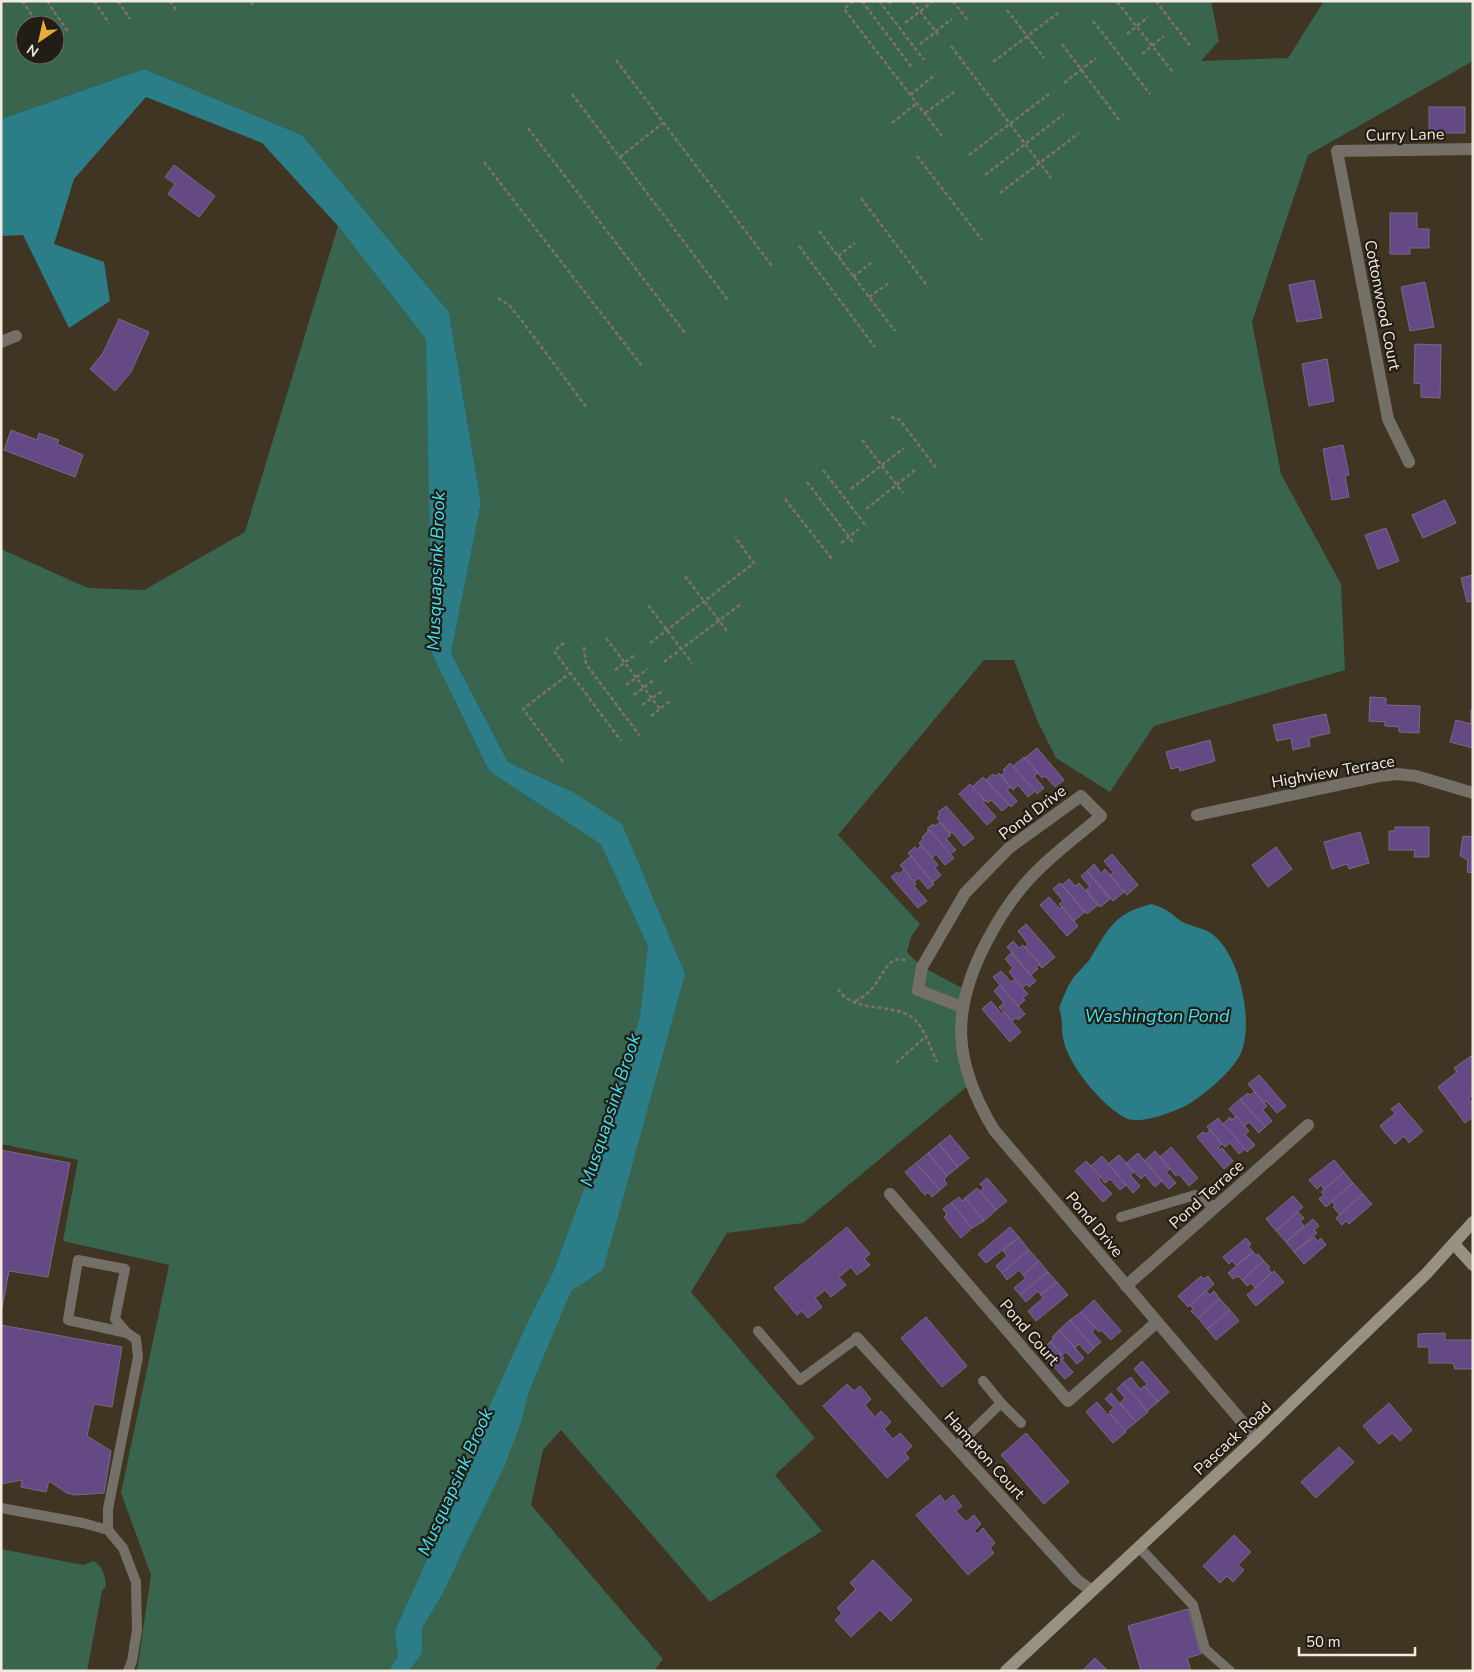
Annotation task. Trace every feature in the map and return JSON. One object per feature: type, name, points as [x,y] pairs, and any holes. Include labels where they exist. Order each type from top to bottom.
[{"type":"main road","name":"Pascack Road","points":[[1006,1671],[1256,1438],[1426,1274],[1473,1222]]},
{"type":"main road","points":[[1454,1244],[1473,1265]]},
{"type":"street","name":"Curry Lane","points":[[1337,151],[1473,149]]},
{"type":"street","name":"Cottonwood Court","points":[[1337,151],[1388,419],[1409,462]]},
{"type":"street","points":[[1,342],[16,336]]},
{"type":"street","name":"Highview Terrace","points":[[1197,815],[1397,774],[1416,776],[1473,793]]},
{"type":"street","name":"Pond Drive","points":[[962,1007],[918,990],[922,967],[965,893],[1010,848],[1081,796],[1101,816],[1057,851],[1034,874],[1013,899],[995,926],[977,959],[962,1007],[961,1033],[964,1060],[970,1084],[994,1130],[1256,1438]]},
{"type":"street","name":"Pond Terrace","points":[[1126,1286],[1308,1125]]},
{"type":"street","name":"Pond Court","points":[[890,1194],[1068,1401],[1157,1322]]},
{"type":"street","name":"Hampton Court","points":[[857,1338],[1077,1580],[1092,1591]]},
{"type":"lane","points":[[1121,1216],[1195,1195],[1215,1207]]},
{"type":"lane","points":[[108,1530],[108,1509],[138,1357],[136,1339],[115,1319],[125,1269],[78,1260],[68,1320],[128,1333]]},
{"type":"lane","points":[[758,1332],[800,1380],[857,1338]]},
{"type":"lane","points":[[983,1381],[1021,1424]]},
{"type":"lane","points":[[956,1447],[1001,1403]]},
{"type":"lane","points":[[1,1508],[83,1522],[108,1530],[123,1548],[136,1582],[137,1630],[132,1661],[128,1671]]},
{"type":"lane","points":[[1139,1547],[1193,1604],[1204,1649],[1230,1671]]},
{"type":"path","points":[[22,1],[32,15]]},
{"type":"path","points":[[47,1],[68,32]]},
{"type":"path","points":[[94,1],[109,24]]},
{"type":"path","points":[[118,1],[130,20]]},
{"type":"path","points":[[170,1],[176,10]]},
{"type":"path","points":[[251,1],[253,6]]},
{"type":"path","points":[[854,1],[844,9],[942,136]]},
{"type":"path","points":[[862,1],[913,68]]},
{"type":"path","points":[[879,1],[924,60]]},
{"type":"path","points":[[912,1],[940,37]]},
{"type":"path","points":[[905,23],[933,1]]},
{"type":"path","points":[[953,1],[969,22]]},
{"type":"path","points":[[1156,1],[1191,47]]},
{"type":"path","points":[[1117,2],[1173,72]]},
{"type":"path","points":[[1006,10],[1044,58]]},
{"type":"path","points":[[993,62],[1058,13]]},
{"type":"path","points":[[1127,34],[1148,17]]},
{"type":"path","points":[[920,44],[952,19]]},
{"type":"path","points":[[1093,21],[1150,94]]},
{"type":"path","points":[[1142,54],[1164,36]]},
{"type":"path","points":[[1062,44],[1120,120]]},
{"type":"path","points":[[951,46],[1051,178]]},
{"type":"path","points":[[1064,83],[1096,58]]},
{"type":"path","points":[[616,60],[772,266]]},
{"type":"path","points":[[910,94],[936,74]]},
{"type":"path","points":[[925,114],[954,92]]},
{"type":"path","points":[[572,94],[728,300]]},
{"type":"path","points":[[969,154],[1049,94]]},
{"type":"path","points":[[892,123],[917,103]]},
{"type":"path","points":[[985,174],[1064,114]]},
{"type":"path","points":[[620,157],[663,123]]},
{"type":"path","points":[[528,128],[685,333]]},
{"type":"path","points":[[1000,193],[1079,133]]},
{"type":"path","points":[[917,156],[982,240]]},
{"type":"path","points":[[484,162],[642,366]]},
{"type":"path","points":[[861,198],[928,287]]},
{"type":"path","points":[[819,231],[895,331]]},
{"type":"path","points":[[838,256],[855,243]]},
{"type":"path","points":[[799,246],[876,347]]},
{"type":"path","points":[[854,276],[871,263]]},
{"type":"path","points":[[869,297],[888,283]]},
{"type":"path","points":[[498,298],[510,306],[519,317],[587,408]]},
{"type":"path","points":[[891,417],[900,420],[936,468]]},
{"type":"path","points":[[862,440],[903,494]]},
{"type":"path","points":[[851,489],[904,448]]},
{"type":"path","points":[[823,470],[868,527]]},
{"type":"path","points":[[866,509],[915,470]]},
{"type":"path","points":[[808,482],[853,542]]},
{"type":"path","points":[[785,499],[832,559]]},
{"type":"path","points":[[841,544],[859,529]]},
{"type":"path","points":[[650,643],[754,563],[735,538]]},
{"type":"path","points":[[685,576],[727,631]]},
{"type":"path","points":[[664,662],[741,604]]},
{"type":"path","points":[[648,605],[692,663]]},
{"type":"path","points":[[606,638],[660,709]]},
{"type":"path","points":[[564,643],[554,651],[621,741]]},
{"type":"path","points":[[584,647],[586,664],[640,736]]},
{"type":"path","points":[[615,670],[636,654]]},
{"type":"path","points":[[626,685],[648,669]]},
{"type":"path","points":[[563,762],[522,709],[570,673]]},
{"type":"path","points":[[634,695],[656,679]]},
{"type":"path","points":[[642,705],[664,690]]},
{"type":"path","points":[[651,716],[671,700]]},
{"type":"path","points":[[854,1002],[863,998],[872,990],[892,961],[897,959],[907,961]]},
{"type":"path","points":[[838,990],[848,1000],[901,1012],[911,1017],[920,1027],[937,1062]]},
{"type":"path","points":[[896,1063],[925,1037]]},
{"type":"green space","points":[[1,1],[1211,1],[1219,41],[1201,61],[1288,58],[1324,1],[1473,1],[1473,61],[1308,155],[1252,322],[1281,474],[1341,584],[1345,670],[1154,726],[1110,792],[1056,758],[1037,720],[1014,660],[984,660],[838,835],[920,924],[911,937],[907,952],[922,967],[966,990],[962,1015],[970,1084],[803,1223],[727,1233],[691,1292],[815,1438],[775,1475],[822,1531],[710,1602],[561,1430],[543,1450],[531,1505],[663,1659],[654,1671],[137,1671],[151,1575],[121,1493],[169,1265],[63,1241],[78,1160],[1,1144],[1,549],[88,588],[144,590],[245,532],[338,226],[427,339],[432,654],[489,771],[569,790],[508,762],[451,653],[481,503],[449,312],[302,135],[144,69],[1,119]]},
{"type":"green space","points":[[1,1549],[83,1565],[94,1561],[100,1566],[106,1586],[102,1591],[87,1671],[1,1671]]},
{"type":"water","name":"Musquapsink Brook","points":[[144,69],[302,135],[449,312],[481,503],[451,653],[508,762],[573,792],[622,824],[685,974],[603,1270],[571,1291],[529,1391],[521,1422],[505,1465],[443,1593],[422,1628],[422,1653],[409,1671],[389,1671],[398,1656],[395,1631],[462,1482],[481,1425],[531,1315],[553,1273],[605,1133],[640,1017],[648,946],[601,844],[489,771],[432,654],[426,339],[338,226],[262,143],[146,97],[74,179],[54,244],[104,262],[110,301],[69,328],[23,235],[1,236],[1,119]]},
{"type":"water","name":"Washington Pond","points":[[1152,904],[1165,909],[1185,923],[1212,934],[1222,944],[1237,972],[1242,989],[1246,1024],[1245,1040],[1237,1060],[1201,1096],[1187,1105],[1166,1114],[1149,1119],[1134,1120],[1118,1114],[1108,1106],[1079,1072],[1066,1049],[1059,1008],[1070,983],[1090,959],[1114,923],[1129,912]]},
{"type":"building","points":[[1429,107],[1465,107],[1465,133],[1429,133]]},
{"type":"building","points":[[174,165],[215,196],[199,217],[168,194],[175,184],[165,177]]},
{"type":"building","points":[[1390,213],[1417,213],[1417,229],[1429,229],[1429,248],[1410,248],[1410,254],[1390,254]]},
{"type":"building","points":[[1314,280],[1322,318],[1297,322],[1289,285]]},
{"type":"building","points":[[1425,282],[1434,327],[1410,331],[1401,287]]},
{"type":"building","points":[[119,319],[149,332],[131,372],[115,391],[90,369],[103,353]]},
{"type":"building","points":[[1415,344],[1441,345],[1440,398],[1421,397],[1421,384],[1414,383]]},
{"type":"building","points":[[1327,359],[1334,401],[1309,406],[1302,364]]},
{"type":"building","points":[[11,430],[37,440],[39,433],[59,440],[57,444],[83,455],[75,477],[4,450]]},
{"type":"building","points":[[1343,445],[1349,475],[1345,476],[1349,497],[1332,500],[1323,449]]},
{"type":"building","points":[[1445,500],[1456,523],[1423,538],[1412,515]]},
{"type":"building","points":[[1386,528],[1399,561],[1378,569],[1365,535]]},
{"type":"building","points":[[1473,575],[1473,601],[1467,602],[1461,578]]},
{"type":"building","points":[[1370,697],[1386,698],[1386,705],[1420,706],[1419,733],[1399,732],[1399,727],[1385,726],[1385,722],[1369,721]]},
{"type":"building","points":[[1473,709],[1473,748],[1450,742],[1456,720],[1471,724],[1471,710]]},
{"type":"building","points":[[1326,714],[1330,733],[1309,738],[1310,746],[1293,750],[1291,738],[1277,741],[1273,725]]},
{"type":"building","points":[[1210,740],[1215,761],[1180,771],[1179,767],[1171,769],[1166,752]]},
{"type":"building","points":[[1037,748],[1064,780],[1055,787],[1045,776],[1042,778],[1025,758]]},
{"type":"building","points":[[1024,757],[1038,773],[1034,776],[1044,788],[1037,794],[1013,766]]},
{"type":"building","points":[[1010,763],[1035,791],[1028,797],[1018,785],[1013,790],[1001,775]]},
{"type":"building","points":[[999,773],[1011,787],[1007,790],[1017,801],[1011,807],[986,780],[993,774],[995,776]]},
{"type":"building","points":[[983,777],[1009,805],[1002,811],[991,800],[988,803],[972,787]]},
{"type":"building","points":[[970,784],[996,817],[987,825],[959,794]]},
{"type":"building","points":[[946,806],[974,838],[964,846],[937,818],[940,814],[938,812]]},
{"type":"building","points":[[940,822],[951,835],[946,839],[956,850],[950,854],[927,829],[933,824],[935,826]]},
{"type":"building","points":[[1395,827],[1429,827],[1429,857],[1414,857],[1415,850],[1389,850],[1389,831],[1395,831]]},
{"type":"building","points":[[929,830],[954,858],[945,865],[936,854],[932,858],[919,843]]},
{"type":"building","points":[[1360,832],[1369,863],[1349,869],[1347,864],[1332,869],[1324,842]]},
{"type":"building","points":[[1463,836],[1473,837],[1473,873],[1467,872],[1468,860],[1460,856]]},
{"type":"building","points":[[921,845],[938,865],[935,868],[941,875],[933,882],[908,853],[915,847],[917,850]]},
{"type":"building","points":[[1276,847],[1292,869],[1268,887],[1252,865]]},
{"type":"building","points":[[1112,854],[1138,885],[1127,895],[1110,875],[1113,872],[1104,861]]},
{"type":"building","points":[[911,856],[934,884],[928,889],[919,878],[914,882],[900,865]]},
{"type":"building","points":[[1094,864],[1101,873],[1105,869],[1124,892],[1113,901],[1087,871]]},
{"type":"building","points":[[904,870],[916,884],[914,886],[927,901],[918,908],[891,877],[897,872],[899,874]]},
{"type":"building","points":[[1087,871],[1110,899],[1100,907],[1086,890],[1090,887],[1081,876]]},
{"type":"building","points":[[1069,879],[1075,886],[1079,883],[1098,905],[1087,914],[1062,885]]},
{"type":"building","points":[[1060,883],[1085,912],[1074,921],[1059,904],[1063,901],[1053,889]]},
{"type":"building","points":[[1049,897],[1060,909],[1062,907],[1078,926],[1067,936],[1040,905]]},
{"type":"building","points":[[1026,924],[1055,957],[1042,968],[1025,947],[1028,944],[1018,931]]},
{"type":"building","points":[[1013,941],[1019,948],[1023,945],[1040,964],[1036,968],[1038,969],[1031,975],[1007,947]]},
{"type":"building","points":[[1011,953],[1036,981],[1029,987],[1027,984],[1022,988],[1009,972],[1013,968],[1005,959]]},
{"type":"building","points":[[1001,971],[1011,982],[1015,979],[1028,994],[1023,998],[1025,1000],[1018,1006],[993,977]]},
{"type":"building","points":[[1000,985],[1025,1014],[1018,1020],[1016,1018],[1012,1021],[999,1007],[1004,1003],[994,991]]},
{"type":"building","points":[[991,1001],[1002,1014],[1004,1012],[1021,1032],[1010,1042],[982,1009]]},
{"type":"building","points":[[1471,1056],[1473,1058],[1473,1095],[1468,1098],[1473,1104],[1473,1117],[1465,1123],[1438,1087],[1457,1072],[1454,1068]]},
{"type":"building","points":[[1259,1075],[1286,1106],[1277,1113],[1266,1101],[1264,1103],[1248,1084]]},
{"type":"building","points":[[1254,1092],[1267,1106],[1263,1110],[1272,1121],[1265,1127],[1240,1099],[1248,1093],[1250,1095]]},
{"type":"building","points":[[1240,1099],[1265,1127],[1259,1133],[1249,1122],[1244,1126],[1229,1109]]},
{"type":"building","points":[[1399,1103],[1423,1131],[1409,1143],[1404,1136],[1395,1144],[1380,1126],[1395,1113],[1391,1109]]},
{"type":"building","points":[[1236,1116],[1249,1131],[1245,1134],[1255,1145],[1247,1152],[1223,1124],[1230,1117],[1232,1120]]},
{"type":"building","points":[[1218,1118],[1245,1149],[1239,1154],[1230,1143],[1225,1147],[1207,1127]]},
{"type":"building","points":[[1210,1130],[1222,1144],[1218,1148],[1220,1150],[1222,1148],[1233,1161],[1224,1169],[1197,1137],[1203,1132],[1206,1134]]},
{"type":"building","points":[[950,1135],[969,1158],[958,1167],[939,1144]]},
{"type":"building","points":[[939,1144],[958,1167],[947,1176],[928,1153]]},
{"type":"building","points":[[1171,1147],[1198,1178],[1189,1186],[1179,1174],[1176,1176],[1160,1157]]},
{"type":"building","points":[[1,1150],[70,1163],[48,1277],[9,1271],[1,1314]]},
{"type":"building","points":[[1155,1151],[1170,1169],[1166,1172],[1176,1183],[1169,1189],[1144,1161]]},
{"type":"building","points":[[928,1153],[947,1176],[944,1179],[947,1184],[940,1190],[916,1163]]},
{"type":"building","points":[[1138,1153],[1162,1181],[1155,1187],[1145,1175],[1141,1179],[1126,1163]]},
{"type":"building","points":[[1119,1155],[1134,1172],[1130,1175],[1140,1186],[1133,1193],[1108,1164]]},
{"type":"building","points":[[1102,1156],[1126,1185],[1120,1190],[1110,1179],[1105,1183],[1091,1166]]},
{"type":"building","points":[[1334,1160],[1344,1172],[1324,1189],[1321,1185],[1317,1189],[1309,1180]]},
{"type":"building","points":[[1086,1161],[1101,1177],[1098,1179],[1112,1194],[1103,1202],[1075,1171]]},
{"type":"building","points":[[916,1163],[940,1190],[932,1197],[928,1192],[925,1195],[905,1172]]},
{"type":"building","points":[[1344,1172],[1353,1183],[1326,1207],[1319,1199],[1324,1195],[1321,1192]]},
{"type":"building","points":[[987,1178],[1007,1201],[996,1210],[980,1191],[984,1188],[980,1184]]},
{"type":"building","points":[[1353,1183],[1363,1194],[1340,1215],[1333,1207],[1335,1205],[1332,1201]]},
{"type":"building","points":[[977,1188],[996,1210],[984,1221],[965,1198]]},
{"type":"building","points":[[1363,1194],[1372,1204],[1349,1224],[1346,1221],[1342,1225],[1336,1218]]},
{"type":"building","points":[[1293,1196],[1303,1207],[1276,1231],[1266,1219]]},
{"type":"building","points":[[959,1197],[962,1201],[965,1198],[984,1221],[972,1228],[951,1203]]},
{"type":"building","points":[[951,1203],[972,1228],[961,1238],[944,1217],[947,1214],[943,1209]]},
{"type":"building","points":[[1298,1212],[1304,1218],[1300,1221],[1304,1226],[1286,1242],[1276,1231]]},
{"type":"building","points":[[1313,1219],[1319,1226],[1314,1230],[1317,1233],[1294,1252],[1286,1242]]},
{"type":"building","points":[[847,1227],[870,1254],[864,1259],[870,1265],[857,1275],[851,1267],[839,1277],[846,1285],[831,1297],[825,1290],[815,1298],[822,1307],[808,1318],[802,1311],[797,1315],[774,1288]]},
{"type":"building","points":[[1010,1227],[1019,1237],[986,1263],[978,1254]]},
{"type":"building","points":[[1019,1237],[1029,1250],[1002,1273],[996,1266],[1007,1256],[1003,1251]]},
{"type":"building","points":[[1314,1237],[1318,1241],[1321,1238],[1326,1245],[1304,1264],[1294,1252]]},
{"type":"building","points":[[1246,1238],[1251,1244],[1248,1246],[1253,1252],[1236,1265],[1232,1261],[1229,1264],[1223,1257]]},
{"type":"building","points":[[1029,1250],[1039,1261],[1023,1275],[1019,1270],[1007,1280],[1002,1273]]},
{"type":"building","points":[[1253,1252],[1256,1255],[1258,1254],[1264,1261],[1242,1280],[1238,1276],[1233,1279],[1228,1273]]},
{"type":"building","points":[[1039,1261],[1048,1272],[1020,1295],[1014,1288],[1026,1278],[1023,1275]]},
{"type":"building","points":[[1264,1261],[1270,1267],[1268,1269],[1272,1273],[1255,1288],[1251,1283],[1247,1286],[1242,1280]]},
{"type":"building","points":[[1274,1271],[1284,1282],[1256,1306],[1247,1295]]},
{"type":"building","points":[[1048,1272],[1057,1282],[1041,1295],[1038,1291],[1026,1302],[1020,1295]]},
{"type":"building","points":[[1201,1276],[1204,1279],[1208,1276],[1214,1284],[1188,1307],[1178,1296]]},
{"type":"building","points":[[1057,1282],[1068,1295],[1036,1321],[1028,1311],[1043,1298],[1041,1295]]},
{"type":"building","points":[[1206,1291],[1210,1295],[1214,1291],[1220,1299],[1198,1318],[1191,1311],[1193,1309],[1190,1305]]},
{"type":"building","points":[[1220,1299],[1230,1310],[1207,1329],[1198,1318]]},
{"type":"building","points":[[1094,1300],[1121,1331],[1111,1340],[1101,1330],[1099,1332],[1081,1312]]},
{"type":"building","points":[[1230,1310],[1239,1321],[1216,1340],[1207,1329]]},
{"type":"building","points":[[1081,1312],[1096,1328],[1092,1332],[1101,1342],[1094,1348],[1070,1320]]},
{"type":"building","points":[[926,1317],[967,1366],[942,1387],[901,1338]]},
{"type":"building","points":[[1070,1320],[1094,1348],[1088,1354],[1079,1344],[1075,1348],[1059,1330]]},
{"type":"building","points":[[1,1325],[122,1347],[112,1407],[94,1404],[87,1436],[111,1451],[104,1493],[75,1495],[67,1493],[49,1481],[46,1492],[21,1487],[22,1480],[1,1484]]},
{"type":"building","points":[[1059,1330],[1084,1358],[1077,1364],[1066,1352],[1062,1355],[1050,1342]]},
{"type":"building","points":[[1445,1333],[1445,1340],[1473,1340],[1473,1369],[1455,1369],[1453,1363],[1429,1363],[1429,1347],[1418,1347],[1418,1334]]},
{"type":"building","points":[[1050,1342],[1073,1372],[1065,1379],[1037,1349],[1044,1344],[1046,1346]]},
{"type":"building","points":[[1142,1361],[1169,1392],[1158,1402],[1144,1387],[1147,1384],[1134,1369]]},
{"type":"building","points":[[1131,1377],[1140,1389],[1144,1386],[1158,1402],[1147,1411],[1123,1383]]},
{"type":"building","points":[[1123,1383],[1148,1412],[1136,1422],[1120,1403],[1125,1398],[1117,1389]]},
{"type":"building","points":[[847,1384],[854,1391],[860,1386],[871,1399],[865,1405],[875,1417],[881,1411],[891,1422],[884,1429],[893,1439],[900,1433],[912,1446],[905,1453],[909,1458],[887,1478],[823,1406]]},
{"type":"building","points":[[1111,1393],[1136,1422],[1125,1431],[1109,1412],[1114,1408],[1105,1399]]},
{"type":"building","points":[[1097,1402],[1126,1432],[1113,1443],[1086,1412]]},
{"type":"building","points":[[1389,1403],[1412,1430],[1400,1441],[1392,1433],[1379,1444],[1363,1426]]},
{"type":"building","points":[[1026,1433],[1069,1482],[1044,1504],[1001,1455]]},
{"type":"building","points":[[1339,1447],[1354,1462],[1316,1498],[1301,1482]]},
{"type":"building","points":[[940,1495],[945,1502],[953,1495],[962,1506],[956,1511],[966,1522],[974,1515],[981,1524],[974,1531],[977,1534],[983,1528],[995,1543],[990,1548],[994,1553],[968,1575],[916,1515]]},
{"type":"building","points":[[1234,1535],[1251,1552],[1238,1565],[1244,1570],[1233,1582],[1227,1576],[1220,1583],[1203,1566]]},
{"type":"building","points":[[873,1560],[912,1600],[891,1621],[880,1610],[851,1637],[835,1620],[842,1613],[837,1608],[856,1589],[850,1583]]},
{"type":"building","points":[[1188,1609],[1201,1654],[1187,1658],[1191,1671],[1141,1671],[1128,1626]]},
{"type":"building","points":[[1095,1658],[1108,1671],[1082,1671]]}]
